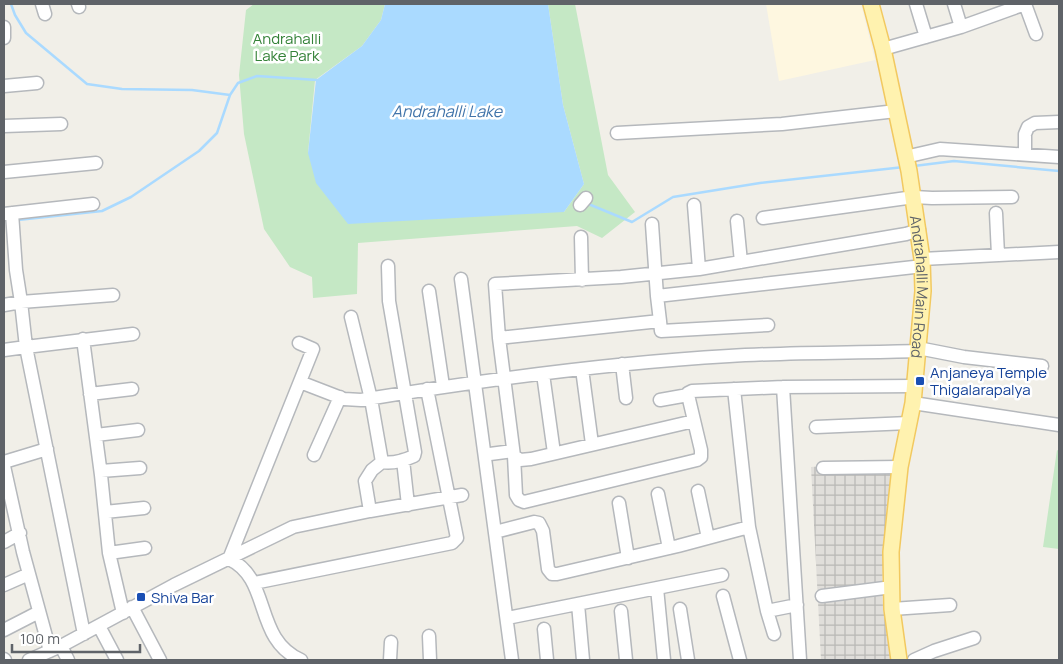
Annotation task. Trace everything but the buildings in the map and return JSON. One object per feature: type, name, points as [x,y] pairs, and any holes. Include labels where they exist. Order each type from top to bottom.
[{"type":"main road","name":"Andrahalli Main Road","points":[[871,4],[883,49],[914,197],[922,263],[923,291],[913,402],[900,467],[891,552],[892,609],[899,660]]},
{"type":"street","points":[[916,4],[926,37]]},
{"type":"street","points":[[954,4],[961,27]]},
{"type":"street","points":[[883,49],[961,27],[1025,4],[1036,34]]},
{"type":"street","points":[[4,27],[4,38]]},
{"type":"street","points":[[4,86],[37,83]]},
{"type":"street","points":[[616,133],[782,124],[896,111]]},
{"type":"street","points":[[1025,154],[1025,134],[1028,127],[1035,123],[1059,122]]},
{"type":"street","points":[[4,126],[61,124]]},
{"type":"street","points":[[907,163],[940,149],[1059,157]]},
{"type":"street","points":[[4,172],[96,163]]},
{"type":"street","points":[[764,218],[914,197],[1012,197]]},
{"type":"street","points":[[84,634],[26,347],[21,302],[10,271],[10,217],[93,204]]},
{"type":"street","points":[[694,205],[699,270]]},
{"type":"street","points":[[996,213],[998,255]]},
{"type":"street","points":[[737,221],[741,262]]},
{"type":"street","points":[[652,224],[661,331],[768,325]]},
{"type":"street","points":[[688,395],[701,450],[701,457],[697,460],[524,502],[519,500],[516,495],[494,284],[582,280],[699,270],[906,234],[919,230]]},
{"type":"street","points":[[581,237],[582,280]]},
{"type":"street","points":[[657,296],[922,263],[998,255],[1059,252]]},
{"type":"street","points":[[370,511],[365,480],[372,470],[382,462],[403,460],[414,456],[415,452],[388,301],[388,266]]},
{"type":"street","points":[[461,279],[512,660]]},
{"type":"street","points":[[430,291],[443,386]]},
{"type":"street","points":[[4,305],[113,295]]},
{"type":"street","points":[[352,317],[371,399],[382,462]]},
{"type":"street","points":[[499,338],[660,321]]},
{"type":"street","points":[[4,350],[133,334]]},
{"type":"street","points":[[82,339],[96,435],[109,553],[128,610],[160,660]]},
{"type":"street","points":[[229,559],[313,349],[299,343]]},
{"type":"street","points":[[300,382],[340,397],[361,400],[504,378],[622,364],[730,356],[918,350],[1042,366]]},
{"type":"street","points":[[622,364],[626,398]]},
{"type":"street","points":[[582,369],[592,444]]},
{"type":"street","points":[[543,374],[554,453]]},
{"type":"street","points":[[660,400],[688,395],[692,391],[783,387],[914,386]]},
{"type":"street","points":[[783,387],[800,660]]},
{"type":"street","points":[[90,394],[132,389]]},
{"type":"street","points":[[734,389],[749,526],[767,612],[774,634]]},
{"type":"street","points":[[254,583],[452,543],[457,538],[427,390]]},
{"type":"street","points":[[314,455],[340,397]]},
{"type":"street","points":[[913,402],[1059,425]]},
{"type":"street","points":[[490,454],[513,454],[520,460],[531,459],[694,421]]},
{"type":"street","points":[[816,427],[908,423]]},
{"type":"street","points":[[96,435],[138,430]]},
{"type":"street","points":[[4,462],[47,449]]},
{"type":"street","points":[[403,460],[408,505]]},
{"type":"street","points":[[4,466],[7,500],[20,533],[39,612],[55,649],[68,660]]},
{"type":"street","points":[[823,468],[900,467]]},
{"type":"street","points":[[100,471],[140,468]]},
{"type":"street","points":[[698,491],[708,538]]},
{"type":"street","points":[[658,494],[669,548]]},
{"type":"street","points":[[29,660],[55,649],[174,585],[293,527],[462,495]]},
{"type":"street","points":[[619,502],[628,558]]},
{"type":"street","points":[[105,512],[144,508]]},
{"type":"street","points":[[495,532],[534,522],[539,523],[543,530],[548,569],[552,574],[565,573],[628,558],[749,526]]},
{"type":"street","points":[[4,542],[20,533]]},
{"type":"street","points":[[109,553],[145,548]]},
{"type":"street","points":[[229,559],[237,562],[254,583],[268,626],[283,649],[293,657],[301,660]]},
{"type":"street","points":[[4,585],[29,574]]},
{"type":"street","points":[[507,618],[722,575]]},
{"type":"street","points":[[822,596],[892,587]]},
{"type":"street","points":[[657,588],[664,660]]},
{"type":"street","points":[[723,596],[740,660]]},
{"type":"street","points":[[578,604],[582,660]]},
{"type":"street","points":[[767,612],[797,605]]},
{"type":"street","points":[[892,609],[950,605]]},
{"type":"street","points":[[680,608],[688,660]]},
{"type":"street","points":[[620,611],[626,660]]},
{"type":"street","points":[[4,630],[39,612]]},
{"type":"street","points":[[99,626],[117,660]]},
{"type":"street","points":[[544,629],[547,660]]},
{"type":"street","points":[[429,636],[430,660]]},
{"type":"street","points":[[914,660],[934,651],[974,638]]},
{"type":"street","points":[[390,660],[391,642]]},
{"type":"shaded area","points":[[766,4],[861,4],[875,60],[779,81]]},
{"type":"shaded area","points":[[893,461],[882,582],[883,608],[893,660],[821,660],[811,467]]},
{"type":"green space","name":"Andrahalli Lake Park","points":[[254,4],[385,4],[381,20],[362,46],[315,80],[308,153],[564,212],[584,184],[563,105],[548,4],[575,4],[608,175],[635,212],[602,238],[577,226],[358,243],[357,294],[313,298],[312,277],[290,267],[264,229],[244,134],[239,75],[246,10]]},
{"type":"green space","points":[[1057,450],[1059,451],[1059,549],[1043,547]]},
{"type":"water","name":"Andrahalli Lake","points":[[385,4],[548,4],[563,105],[584,184],[564,212],[348,224],[316,183],[308,153],[316,80],[362,46],[381,20]]},
{"type":"waterway","points":[[11,4],[15,15],[26,33],[87,84],[122,89],[192,90],[230,95],[238,83],[257,76],[317,80]]},
{"type":"waterway","points":[[18,220],[102,211],[131,197],[199,151],[217,133],[230,95]]},
{"type":"waterway","points":[[914,166],[954,161],[1059,171]]},
{"type":"waterway","points":[[586,203],[632,222],[673,197],[760,183],[904,167]]},
{"type":"place","name":"Anjaneya Temple Thigalarapalya","points":[[920,381]]},
{"type":"place","name":"Shiva Bar","points":[[141,597]]}]
